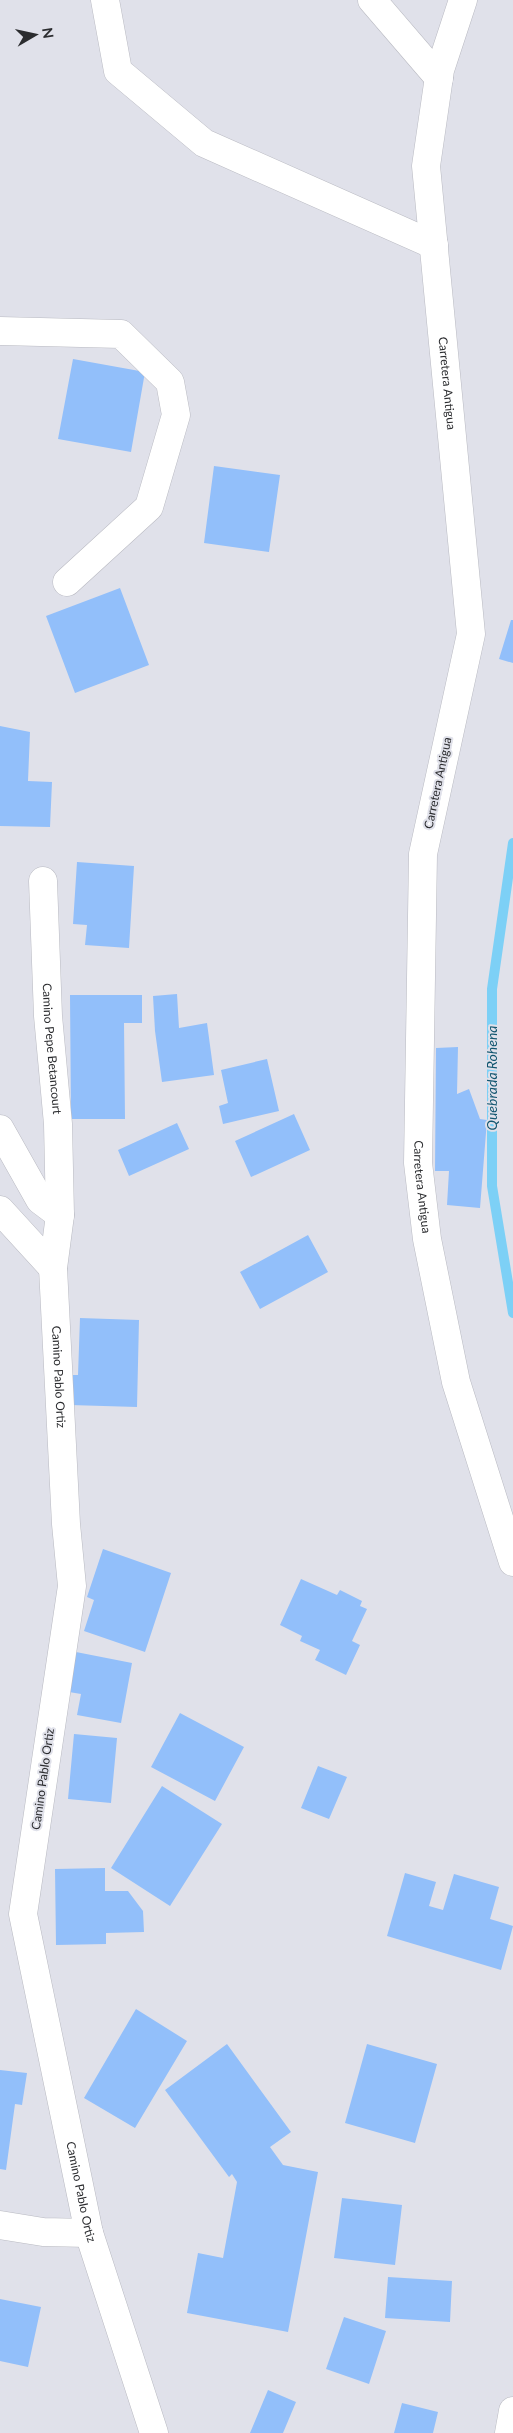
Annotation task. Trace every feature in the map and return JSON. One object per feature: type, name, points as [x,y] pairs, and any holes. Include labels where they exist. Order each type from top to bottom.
[{"type":"street","points":[[105,0],[118,70],[204,143],[434,245]]},
{"type":"street","points":[[372,0],[439,78]]},
{"type":"street","name":"Carretera Antigua","points":[[462,0],[439,78],[426,166],[471,634],[423,854],[418,1163],[427,1239],[456,1382],[513,1562]]},
{"type":"street","points":[[0,331],[121,334],[170,382],[176,415],[149,507],[67,582]]},
{"type":"street","name":"Camino Pepe Betancourt","points":[[43,881],[48,1016],[58,1124],[60,1216]]},
{"type":"street","points":[[0,1129],[40,1200],[60,1216]]},
{"type":"street","points":[[0,1210],[53,1268]]},
{"type":"street","name":"Camino Pablo Ortiz","points":[[60,1216],[53,1268],[66,1524],[72,1586],[24,1914],[88,2233],[154,2433]]},
{"type":"street","points":[[0,2225],[43,2232],[88,2233]]},
{"type":"street","points":[[509,2433],[513,2411]]},
{"type":"building","points":[[73,359],[145,372],[131,452],[58,439]]},
{"type":"building","points":[[214,466],[280,475],[269,552],[204,543]]},
{"type":"building","points":[[120,588],[149,665],[75,693],[46,616]]},
{"type":"building","points":[[511,620],[513,620],[513,663],[499,659]]},
{"type":"building","points":[[0,726],[30,732],[28,781],[52,782],[50,827],[0,826]]},
{"type":"building","points":[[77,862],[134,866],[129,948],[85,945],[87,925],[73,924]]},
{"type":"building","points":[[177,994],[179,1028],[207,1023],[214,1075],[162,1082],[155,1031],[153,996]]},
{"type":"building","points":[[70,995],[142,995],[142,1023],[124,1023],[125,1119],[71,1119]]},
{"type":"building","points":[[458,1047],[457,1094],[469,1089],[480,1119],[487,1120],[480,1208],[447,1205],[449,1171],[435,1171],[436,1048]]},
{"type":"building","points":[[267,1059],[279,1111],[223,1124],[219,1106],[228,1103],[221,1070]]},
{"type":"building","points":[[294,1114],[310,1150],[251,1177],[235,1141]]},
{"type":"building","points":[[177,1123],[189,1149],[129,1176],[118,1150]]},
{"type":"building","points":[[308,1235],[328,1272],[260,1309],[240,1272]]},
{"type":"building","points":[[80,1318],[139,1320],[137,1407],[70,1405],[71,1375],[78,1375]]},
{"type":"building","points":[[103,1549],[171,1573],[145,1652],[84,1631],[94,1600],[87,1597]]},
{"type":"building","points":[[301,1579],[337,1595],[340,1590],[362,1601],[360,1606],[367,1609],[352,1641],[360,1645],[346,1675],[315,1660],[320,1650],[300,1641],[302,1636],[280,1625]]},
{"type":"building","points":[[76,1652],[132,1663],[121,1723],[77,1715],[81,1694],[69,1692]]},
{"type":"building","points":[[180,1713],[244,1747],[215,1801],[151,1767]]},
{"type":"building","points":[[74,1734],[117,1738],[111,1803],[68,1799]]},
{"type":"building","points":[[318,1766],[347,1777],[329,1819],[301,1808]]},
{"type":"building","points":[[162,1786],[222,1824],[170,1906],[111,1868]]},
{"type":"building","points":[[105,1868],[105,1891],[128,1891],[143,1911],[144,1932],[106,1933],[106,1944],[56,1945],[55,1869]]},
{"type":"building","points":[[405,1873],[436,1882],[429,1906],[443,1910],[454,1874],[499,1887],[490,1919],[513,1926],[501,1970],[387,1936]]},
{"type":"building","points":[[136,2009],[187,2041],[135,2128],[84,2098]]},
{"type":"building","points":[[227,2044],[291,2132],[270,2147],[283,2165],[318,2172],[288,2332],[187,2313],[198,2253],[223,2258],[237,2182],[232,2174],[229,2177],[165,2090]]},
{"type":"building","points":[[367,2044],[437,2064],[415,2143],[345,2123]]},
{"type":"building","points":[[0,2070],[27,2073],[22,2105],[15,2104],[6,2170],[0,2169]]},
{"type":"building","points":[[342,2198],[402,2205],[395,2265],[334,2258]]},
{"type":"building","points":[[388,2277],[452,2281],[450,2322],[385,2318]]},
{"type":"building","points":[[0,2299],[41,2307],[28,2367],[0,2361]]},
{"type":"building","points":[[344,2317],[386,2331],[369,2384],[326,2369]]},
{"type":"building","points":[[268,2390],[296,2402],[283,2433],[250,2433]]},
{"type":"building","points":[[402,2403],[438,2412],[433,2433],[394,2433]]},
{"type":"waterway","name":"Quebrada Rohena","points":[[513,843],[492,989],[492,1186],[513,1313]]}]
